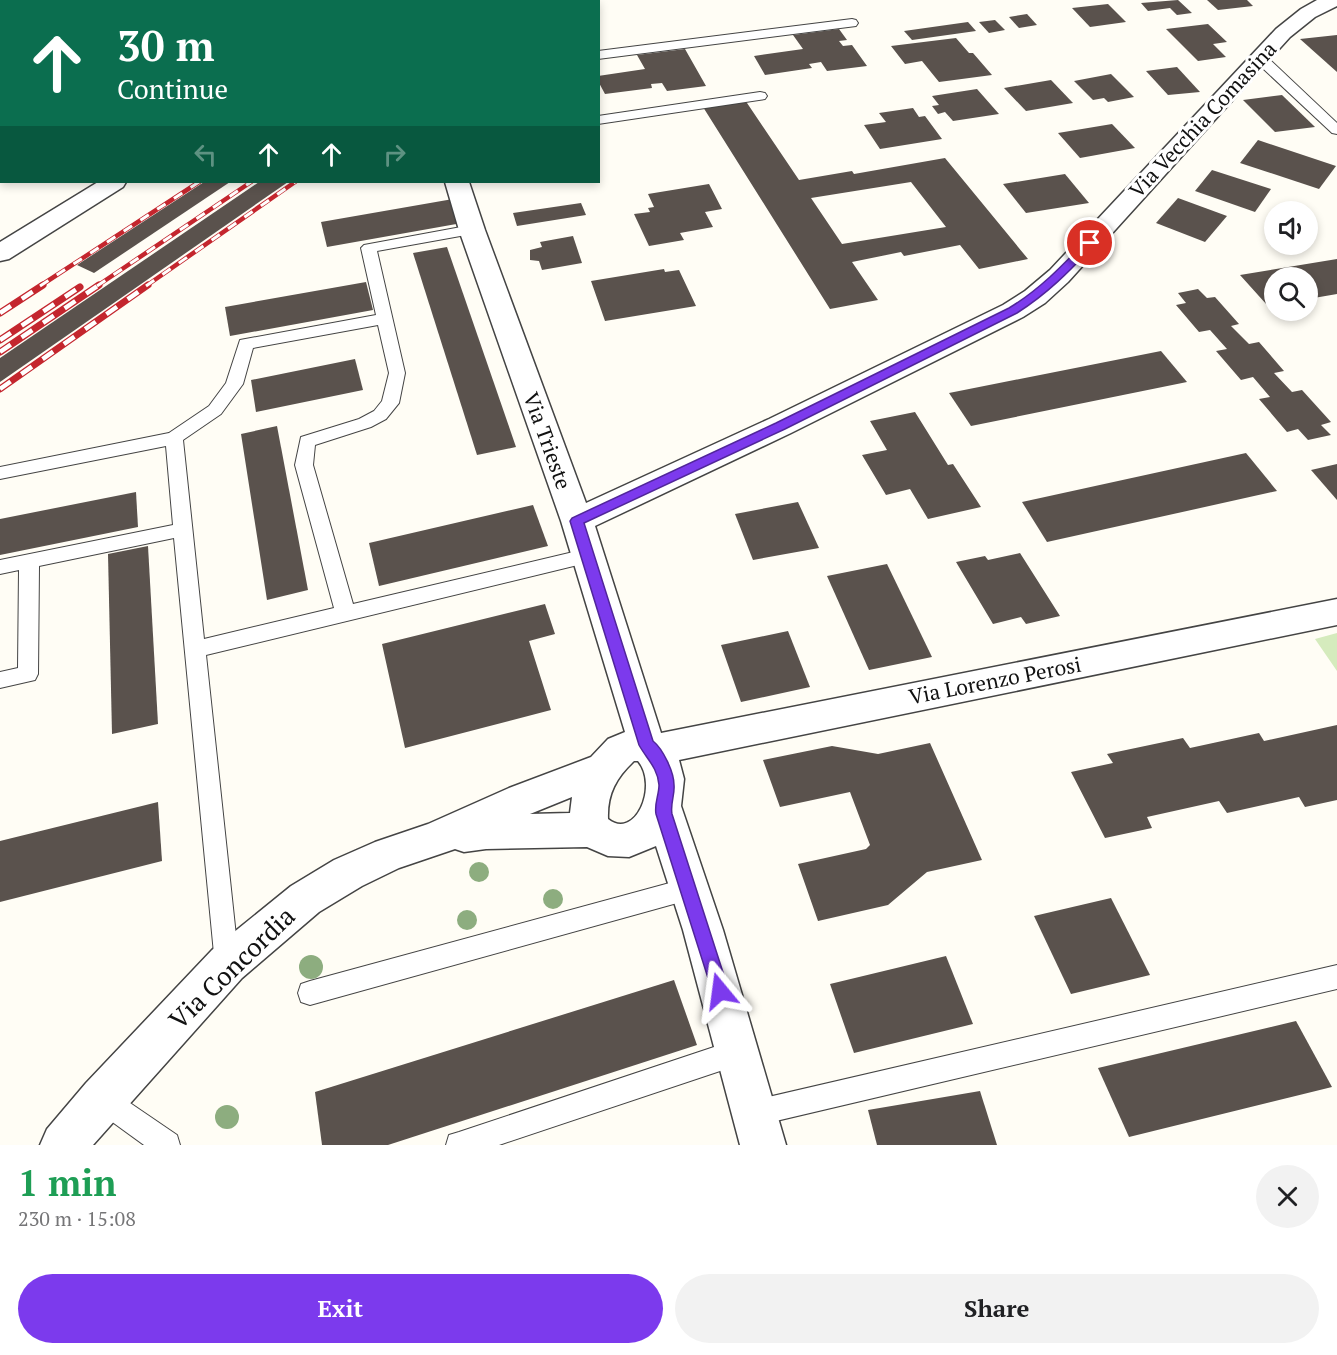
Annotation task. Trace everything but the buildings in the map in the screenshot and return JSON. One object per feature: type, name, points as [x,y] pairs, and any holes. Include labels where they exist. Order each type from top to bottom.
[{"type":"street","name":"Via Vecchia Comasina","points":[[577,521],[815,409],[1013,311],[1035,297],[1059,276],[1283,33],[1308,13],[1333,0]]},
{"type":"street","points":[[0,253],[112,183]]},
{"type":"street","name":"Via Trieste","points":[[457,183],[472,230],[577,521],[632,702],[632,752]]},
{"type":"street","name":"Via Lorenzo Perosi","points":[[632,752],[1337,612]]},
{"type":"street","points":[[611,835],[649,828],[663,809],[667,786],[661,766],[632,752],[591,792],[590,821],[611,835],[645,851],[688,889]]},
{"type":"street","name":"Via Concordia","points":[[63,1145],[102,1099],[227,964],[305,899],[359,868],[389,854],[436,838],[632,752]]},
{"type":"street","points":[[663,809],[703,930],[759,1129]]},
{"type":"street","name":"Via Concordia","points":[[436,838],[486,832],[611,835]]},
{"type":"lane","points":[[600,55],[852,23]]},
{"type":"lane","points":[[1261,59],[1337,130]]},
{"type":"lane","points":[[600,120],[760,96]]},
{"type":"lane","points":[[345,611],[304,465],[307,441],[365,423],[380,415],[390,403],[397,373],[369,248],[472,230]]},
{"type":"lane","points":[[0,473],[174,438],[215,410],[234,384],[246,344],[386,318]]},
{"type":"lane","points":[[174,438],[227,964]]},
{"type":"lane","points":[[0,567],[182,530]]},
{"type":"lane","points":[[195,649],[345,611],[586,556]]},
{"type":"lane","points":[[0,680],[27,674],[29,561]]},
{"type":"lane","points":[[310,993],[688,889]]},
{"type":"lane","points":[[759,1129],[1337,977]]},
{"type":"lane","points":[[459,1145],[738,1052]]},
{"type":"lane","points":[[102,1099],[167,1145]]},
{"type":"green space","points":[[1337,633],[1337,671],[1315,639]]},
{"type":"railway","points":[[40,286],[197,183]]},
{"type":"railway","points":[[97,286],[250,183]]},
{"type":"railway","points":[[146,286],[294,183]]},
{"type":"railway","points":[[0,313],[43,285]]},
{"type":"railway","points":[[0,352],[99,285]]},
{"type":"railway","points":[[0,389],[148,285]]},
{"type":"railway","points":[[0,340],[80,287]]},
{"type":"route","points":[[720,991],[703,930],[664,814],[667,786],[665,776],[653,750],[647,745],[632,702],[577,521],[780,426],[1013,311],[1035,297],[1059,276],[1090,243]]}]
